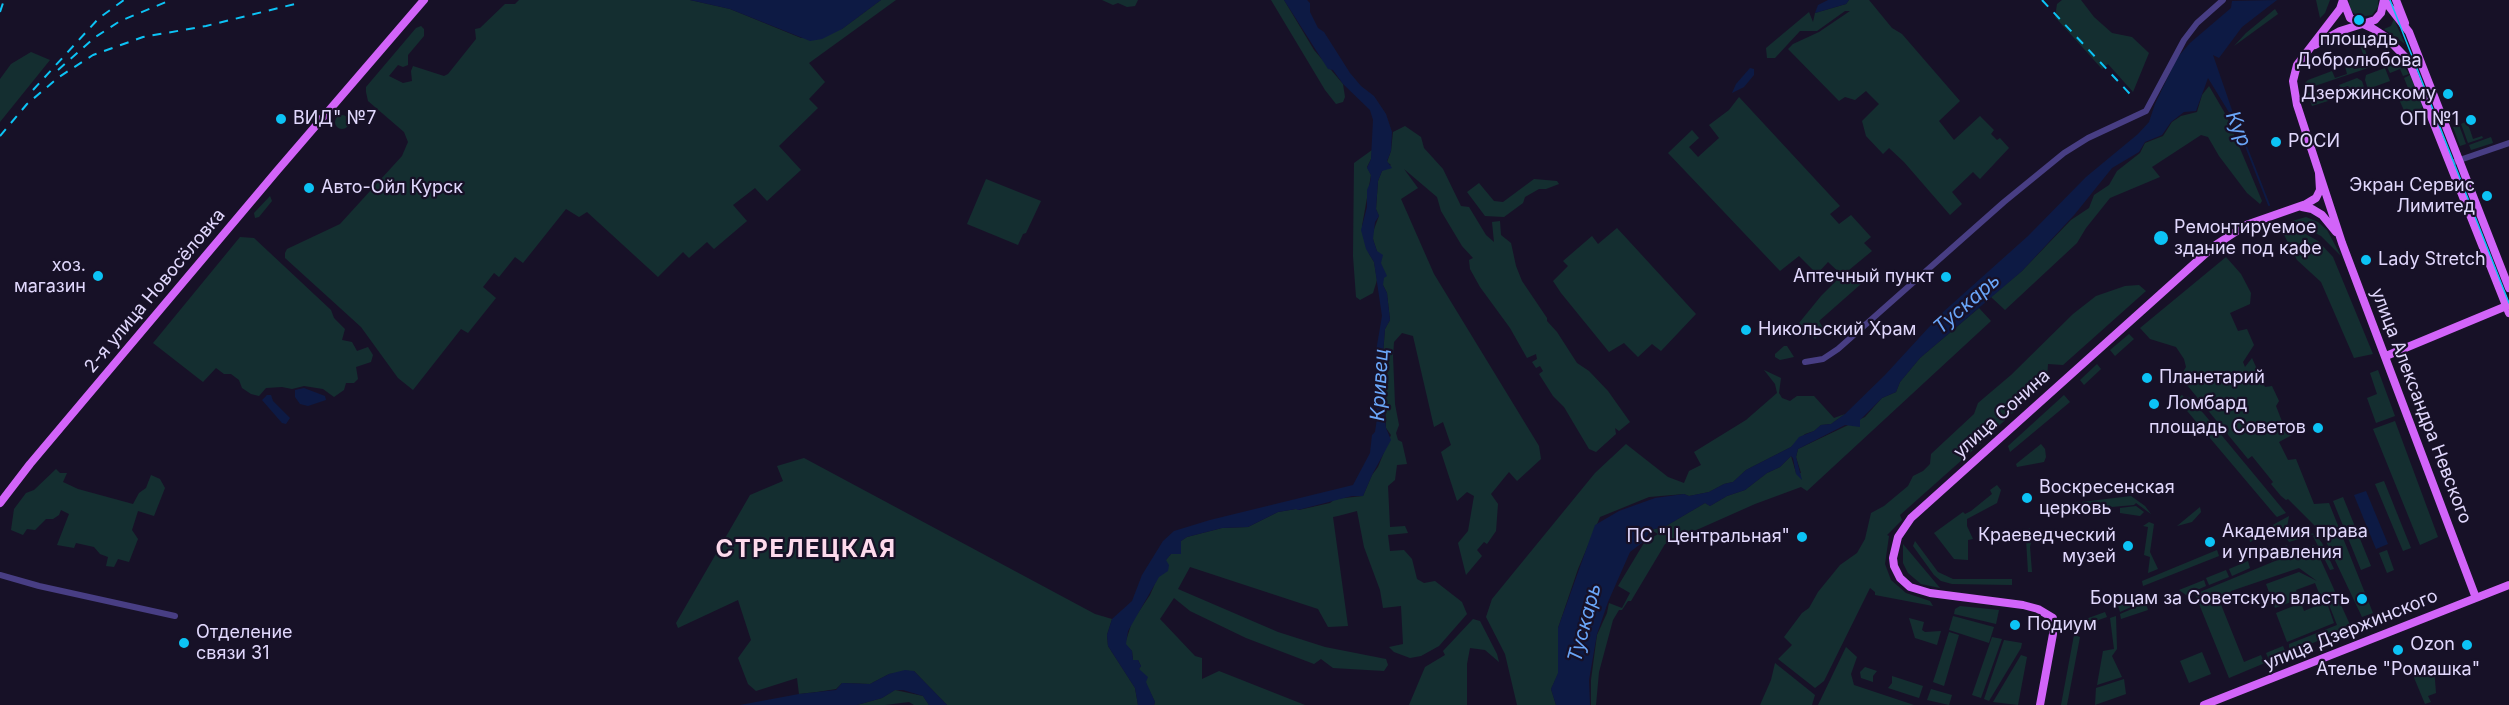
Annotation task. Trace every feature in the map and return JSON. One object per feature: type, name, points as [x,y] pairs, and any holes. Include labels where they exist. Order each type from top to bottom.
[{"type":"main road","name":"2-я улица Новосёловка","points":[[0,503],[30,464],[424,0]]},
{"type":"main road","points":[[2384,0],[2409,32]]},
{"type":"main road","points":[[2303,54],[2321,40],[2378,17],[2384,0]]},
{"type":"main road","points":[[2386,357],[2508,308],[2396,0]]},
{"type":"main road","points":[[2343,1],[2350,18],[2386,37],[2409,60],[2509,288]]},
{"type":"main road","name":"улица Александра Невского","points":[[2343,1],[2303,54],[2294,73],[2293,85],[2299,114],[2342,243],[2476,598]]},
{"type":"main road","points":[[2300,207],[2313,201],[2319,195],[2319,173]]},
{"type":"main road","points":[[2300,207],[2312,209],[2322,215],[2342,243]]},
{"type":"main road","name":"улица Сонина","points":[[2040,705],[2053,618],[2038,609],[2024,605],[1929,592],[1910,587],[1900,578],[1894,566],[1893,558],[1898,537],[1911,518],[2214,246],[2246,225],[2300,207]]},
{"type":"main road","name":"улица Дзержинского","points":[[2204,705],[2509,585]]},
{"type":"street","points":[[1805,362],[1823,359],[1838,349],[2004,202],[2064,153],[2088,138],[2146,111],[2184,40],[2197,23],[2223,0]]},
{"type":"street","points":[[2455,161],[2509,143]]},
{"type":"street","points":[[0,575],[175,616]]},
{"type":"green space","points":[[519,0],[690,0],[730,9],[801,38],[842,29],[881,0],[896,0],[809,63],[825,82],[809,99],[818,108],[779,146],[801,170],[767,201],[755,188],[733,205],[747,221],[714,249],[707,242],[689,258],[683,252],[658,277],[587,212],[579,217],[566,209],[523,263],[515,257],[499,277],[494,273],[483,287],[496,298],[468,333],[461,329],[413,390],[398,378],[361,327],[285,258],[285,253],[287,249],[340,224],[402,156],[408,142],[404,132],[368,101],[366,87],[416,28],[421,26],[424,29],[424,36],[408,55],[408,65],[403,67],[398,65],[389,76],[403,83],[412,81],[413,66],[444,76],[448,74],[476,39],[475,29],[480,28],[505,4],[515,4]]},
{"type":"green space","points":[[1102,0],[1138,0],[1135,6],[1127,7],[1118,3],[1113,5]]},
{"type":"green space","points":[[1271,0],[1284,0],[1314,50],[1343,84],[1345,97],[1343,102],[1336,104],[1325,90]]},
{"type":"green space","points":[[1849,0],[1869,0],[1960,101],[1939,121],[1954,140],[1980,116],[1994,130],[1991,134],[1997,140],[2000,138],[2009,148],[1980,179],[1973,172],[1952,192],[1962,204],[1950,215],[1904,162],[1889,148],[1883,154],[1866,136],[1862,121],[1879,104],[1866,91],[1855,100],[1845,97],[1839,101],[1788,49],[1850,11],[1845,11],[1817,31],[1800,31],[1775,58],[1767,58],[1766,48],[1809,12],[1813,22],[1815,13],[1846,4]]},
{"type":"green space","points":[[2062,0],[2081,0],[2094,17],[2112,33],[2132,37],[2149,53],[2133,92],[2108,64],[2102,69],[2055,17],[2057,4]]},
{"type":"green space","points":[[2316,0],[2330,0],[2325,13],[2320,18]]},
{"type":"green space","name":"площадь Добролюбова","points":[[2349,0],[2378,0],[2378,7],[2372,15],[2359,17],[2350,10]]},
{"type":"green space","points":[[2275,9],[2278,14],[2234,46],[2246,33]]},
{"type":"green space","points":[[2394,19],[2405,44],[2384,29],[2391,26]]},
{"type":"green space","points":[[2361,38],[2371,67],[2306,89],[2305,83],[2308,80],[2332,71],[2335,78],[2347,74],[2345,66],[2360,68],[2365,60],[2359,42]]},
{"type":"green space","points":[[31,52],[50,60],[0,122],[0,79],[11,64]]},
{"type":"green space","points":[[2401,61],[2409,74],[2403,76],[2400,69],[2390,73],[2387,67]]},
{"type":"green space","points":[[2385,68],[2390,81],[2368,89],[2366,75]]},
{"type":"green space","points":[[2410,75],[2423,106],[2406,115],[2398,97],[2410,93],[2404,78]]},
{"type":"green space","points":[[2357,78],[2362,81],[2365,90],[2358,93],[2360,98],[2356,100],[2348,86],[2341,88],[2339,85]]},
{"type":"green space","points":[[2209,86],[2226,115],[2262,201],[2260,204],[2247,193],[2219,156],[2208,137],[2201,135],[2152,167],[2160,177],[2110,198],[2077,243],[2005,310],[1991,297],[2022,271],[2071,220],[2089,208],[2094,195],[2109,185],[2117,171],[2140,153],[2145,143],[2163,136],[2172,122],[2181,116],[2197,112],[2202,95]]},
{"type":"green space","points":[[2330,88],[2328,101],[2312,106],[2307,93]]},
{"type":"green space","points":[[1739,97],[1840,206],[1830,214],[1839,224],[1851,215],[1871,237],[1864,243],[1872,251],[1849,270],[1861,284],[1819,321],[1824,330],[1815,339],[1799,323],[1842,275],[1828,262],[1817,274],[1799,256],[1780,271],[1668,153],[1692,130],[1699,138],[1689,147],[1698,157],[1719,138],[1709,125],[1729,110]]},
{"type":"green space","points":[[339,115],[345,115],[349,122],[345,129],[339,129],[335,125],[335,119]]},
{"type":"green space","points":[[2467,121],[2473,139],[2482,136],[2483,138],[2468,143],[2461,124]]},
{"type":"green space","points":[[2459,125],[2466,144],[2460,146],[2453,127]]},
{"type":"green space","points":[[1405,126],[1421,137],[1424,148],[1443,169],[1461,206],[1469,207],[1486,235],[1494,242],[1492,222],[1500,221],[1501,235],[1511,243],[1522,281],[1547,321],[1577,363],[1589,371],[1608,391],[1630,422],[1619,431],[1615,428],[1616,434],[1596,452],[1589,449],[1564,407],[1553,396],[1539,374],[1543,371],[1540,366],[1536,368],[1532,362],[1537,359],[1536,354],[1527,358],[1510,328],[1480,287],[1470,269],[1469,260],[1473,258],[1462,246],[1441,211],[1437,197],[1404,169],[1418,188],[1401,199],[1434,274],[1539,446],[1541,459],[1517,481],[1509,472],[1491,494],[1498,504],[1496,531],[1487,544],[1484,542],[1477,550],[1482,556],[1466,575],[1458,543],[1468,531],[1474,496],[1467,492],[1457,501],[1441,452],[1451,445],[1443,422],[1434,427],[1413,336],[1402,333],[1394,342],[1393,356],[1395,404],[1399,425],[1396,433],[1398,440],[1402,442],[1407,464],[1397,465],[1395,480],[1388,486],[1390,527],[1405,526],[1408,533],[1388,535],[1390,551],[1404,550],[1412,559],[1417,579],[1424,583],[1435,581],[1462,602],[1467,614],[1439,646],[1421,656],[1410,658],[1394,652],[1389,647],[1403,644],[1401,606],[1383,608],[1380,590],[1364,547],[1357,511],[1333,517],[1348,626],[1328,627],[1318,609],[1190,567],[1178,589],[1278,632],[1325,647],[1386,659],[1388,665],[1384,671],[1333,668],[1321,659],[1314,664],[1246,638],[1190,611],[1174,598],[1160,619],[1195,656],[1202,658],[1202,679],[1219,671],[1305,705],[1154,705],[1155,702],[1139,669],[1141,666],[1138,660],[1133,660],[1132,651],[1125,644],[1132,622],[1150,595],[1165,561],[1171,554],[1178,553],[1181,541],[1187,537],[1222,528],[1248,527],[1278,512],[1330,503],[1335,499],[1363,496],[1378,467],[1391,435],[1386,428],[1385,396],[1381,382],[1385,367],[1383,354],[1385,329],[1390,320],[1387,293],[1383,285],[1381,263],[1373,232],[1379,216],[1376,209],[1378,181],[1382,171],[1391,165],[1387,162],[1393,132]]},
{"type":"green space","points":[[2491,137],[2493,143],[2471,150],[2469,145]]},
{"type":"green space","points":[[1372,150],[1367,167],[1371,175],[1362,226],[1369,254],[1374,262],[1377,280],[1373,293],[1360,300],[1356,297],[1353,256],[1354,163]]},
{"type":"green space","points":[[986,179],[1041,201],[1018,245],[967,224]]},
{"type":"green space","points":[[1534,179],[1557,181],[1559,184],[1539,189],[1525,197],[1523,203],[1504,217],[1485,216],[1467,192],[1479,183],[1494,201],[1503,202]]},
{"type":"green space","points":[[270,196],[272,201],[259,217],[255,218],[254,213]]},
{"type":"green space","points":[[2306,217],[2318,222],[2327,230],[2341,256],[2321,236],[2292,221]]},
{"type":"green space","points":[[1617,228],[1696,314],[1661,351],[1652,344],[1638,357],[1624,343],[1609,352],[1553,281],[1568,266],[1563,261],[1592,236],[1598,244]]},
{"type":"green space","points":[[2281,229],[2297,229],[2318,241],[2333,257],[2373,354],[2354,358],[2321,282],[2297,260]]},
{"type":"green space","points":[[240,237],[254,238],[331,310],[334,318],[345,329],[342,340],[352,342],[357,351],[368,347],[373,355],[371,362],[356,367],[358,379],[354,383],[346,383],[344,390],[334,397],[323,389],[304,386],[292,389],[266,388],[259,396],[242,388],[239,380],[231,374],[224,374],[216,368],[203,382],[153,343]]},
{"type":"green space","points":[[2226,257],[2241,274],[2251,293],[2250,304],[2230,313],[2238,331],[2247,329],[2254,345],[2243,362],[2245,367],[2252,358],[2265,387],[2272,386],[2279,401],[2276,406],[2283,424],[2288,425],[2292,435],[2279,442],[2288,460],[2296,459],[2314,504],[2329,503],[2373,613],[2362,617],[2322,533],[2288,499],[2281,496],[2252,456],[2248,459],[2187,385],[2191,382],[2183,372],[2186,367],[2184,359],[2176,347],[2150,339],[2140,328]]},
{"type":"green space","points":[[2139,285],[2146,291],[2063,365],[2048,364],[2047,379],[2026,401],[2022,396],[2013,404],[2017,409],[1988,436],[1985,433],[1978,440],[1981,443],[1900,515],[1902,520],[1887,535],[1889,536],[1885,564],[1891,580],[1906,593],[1930,601],[1933,606],[1875,595],[1870,588],[1824,681],[1815,688],[1778,659],[1792,645],[1784,637],[1802,613],[1809,608],[1818,592],[1840,565],[1857,553],[1865,539],[1871,513],[1884,506],[1908,486],[1913,476],[1930,464],[1931,454],[1974,414],[1978,403],[2011,375],[2073,314],[2096,296],[2125,286]]},
{"type":"green space","points":[[1979,308],[1991,321],[1807,491],[1801,487],[1755,504],[1665,544],[1631,601],[1628,601],[1622,610],[1619,610],[1613,620],[1599,672],[1596,705],[1591,705],[1591,680],[1597,635],[1609,603],[1622,608],[1630,593],[1618,586],[1644,543],[1658,534],[1651,530],[1666,526],[1705,503],[1710,506],[1727,496],[1745,490],[1767,473],[1780,467],[1791,456],[1796,473],[1801,473],[1796,457],[1798,449],[1865,417],[1882,398],[1896,392],[1900,382],[1920,358]]},
{"type":"green space","points":[[2129,334],[2134,339],[2115,356],[2110,350]]},
{"type":"green space","points":[[1787,346],[1794,357],[1780,360],[1775,357],[1775,354]]},
{"type":"green space","points":[[2097,364],[2101,369],[2084,385],[2080,380]]},
{"type":"green space","points":[[1764,370],[1781,378],[1779,393],[1782,398],[1790,401],[1797,396],[1814,396],[1834,418],[1845,414],[1831,424],[1821,425],[1805,434],[1791,447],[1746,470],[1733,482],[1709,492],[1689,496],[1684,494],[1649,497],[1600,517],[1578,569],[1558,628],[1558,674],[1551,689],[1556,705],[1517,705],[1505,654],[1486,617],[1492,599],[1595,473],[1626,444],[1668,477],[1684,483],[1689,471],[1701,465],[1694,452],[1746,420],[1777,393],[1775,384]]},
{"type":"green space","points":[[2378,370],[2395,416],[2376,423],[2367,398],[2377,394],[2370,373]]},
{"type":"green space","points":[[2064,395],[2070,402],[2010,452],[2008,446]]},
{"type":"green space","points":[[2182,395],[2187,400],[2189,397],[2204,414],[2286,513],[2277,517],[2275,515],[2177,399]]},
{"type":"green space","points":[[2395,421],[2438,537],[2420,545],[2373,429]]},
{"type":"green space","points":[[2041,444],[2045,449],[2044,462],[2017,467],[2016,464]]},
{"type":"green space","points":[[804,458],[1095,614],[1112,619],[1107,635],[1108,646],[1135,688],[1138,705],[947,705],[914,671],[889,674],[870,684],[842,683],[836,689],[817,692],[799,694],[797,678],[756,691],[748,684],[738,658],[751,640],[738,600],[678,628],[676,623],[750,495],[783,481],[777,466]]},
{"type":"green space","points":[[56,469],[60,473],[67,473],[63,482],[78,489],[133,504],[139,493],[146,488],[151,475],[160,479],[165,488],[154,516],[138,511],[132,530],[138,539],[129,562],[118,559],[114,567],[106,566],[108,557],[100,554],[94,547],[76,543],[74,548],[57,545],[69,514],[61,510],[59,515],[53,519],[46,519],[35,530],[27,529],[23,535],[11,530],[14,509],[26,493],[34,490]]},
{"type":"green space","points":[[2384,481],[2411,548],[2403,551],[2375,484]]},
{"type":"green space","points":[[1997,485],[2001,490],[1997,503],[1967,519],[1967,526],[1973,539],[1968,540],[1968,560],[1954,559],[1934,533],[1963,512],[1965,514],[1971,511],[1992,494],[1990,490]]},
{"type":"green space","points":[[2131,496],[2145,506],[2151,514],[2136,503],[2066,511],[2066,505],[2073,503]]},
{"type":"green space","points":[[2343,497],[2371,566],[2361,570],[2333,501]]},
{"type":"green space","points":[[2136,506],[2144,512],[2140,516],[2120,513],[2120,508]]},
{"type":"green space","points":[[2200,507],[2201,512],[2192,522],[2177,526]]},
{"type":"green space","points":[[2289,516],[2287,527],[2250,542],[2249,538]]},
{"type":"green space","points":[[2149,522],[2154,524],[2150,552],[2158,569],[2148,573],[2150,557],[2144,555],[2148,527],[2143,526]]},
{"type":"green space","points":[[2029,528],[2033,533],[2030,547],[2032,572],[2028,572],[2026,539]]},
{"type":"green space","points":[[2303,532],[2315,534],[2289,542],[2285,536]]},
{"type":"green space","points":[[2316,535],[2334,569],[2330,570],[2313,536]]},
{"type":"green space","points":[[1915,541],[1938,572],[1953,579],[2012,579],[2012,585],[1952,584],[1941,581],[1913,546]]},
{"type":"green space","points":[[1903,544],[1940,588],[1921,584],[1908,573],[1903,563]]},
{"type":"green space","points":[[2287,545],[2290,552],[2272,561],[2270,552]]},
{"type":"green space","points":[[2314,545],[2351,627],[2229,678],[2195,594]],"holes":[[[2299,568],[2317,581],[2299,572],[2266,584],[2275,608],[2299,599],[2296,590],[2315,583],[2323,603],[2304,611],[2301,603],[2276,613],[2287,642],[2334,623],[2328,602],[2337,625],[2289,644],[2289,650],[2285,651],[2283,646],[2266,653],[2269,660],[2264,662],[2261,655],[2244,662],[2220,602],[2228,599],[2231,591]]]},
{"type":"green space","points":[[2217,550],[2219,556],[2143,586],[2142,581]]},
{"type":"green space","points":[[2387,550],[2394,570],[2387,573],[2379,553]]},
{"type":"green space","points":[[2248,561],[2250,568],[2232,576],[2229,569]]},
{"type":"green space","points":[[2226,570],[2229,577],[2209,585],[2206,578]]},
{"type":"green space","points":[[2204,580],[2206,586],[2186,595],[2179,590]]},
{"type":"green space","points":[[2147,594],[2149,599],[2120,612],[2118,606]]},
{"type":"green space","points":[[2146,603],[2148,610],[2121,619],[2120,614]]},
{"type":"green space","points":[[1960,606],[1999,610],[1996,624],[1954,614],[1955,609]]},
{"type":"green space","points":[[2105,612],[2107,617],[2084,625],[2083,620]]},
{"type":"green space","points":[[1953,616],[1994,627],[1989,643],[1949,630]]},
{"type":"green space","points":[[2116,616],[2117,649],[2112,656],[2122,677],[2097,685],[2103,651],[2114,649],[2110,618]]},
{"type":"green space","points":[[1909,618],[1924,622],[1922,630],[1925,632],[1941,631],[1937,645],[1915,638]]},
{"type":"green space","points":[[1473,619],[1480,621],[1499,662],[1485,650],[1470,648],[1467,664],[1467,705],[1409,705],[1425,667],[1445,655],[1443,651]]},
{"type":"green space","points":[[1949,632],[1959,635],[1944,686],[1933,682]]},
{"type":"green space","points":[[2074,635],[2080,637],[2067,705],[2061,705]]},
{"type":"green space","points":[[1992,637],[2002,639],[1981,698],[1972,695]]},
{"type":"green space","points":[[2004,640],[2022,643],[2021,648],[1989,701],[1984,699]]},
{"type":"green space","points":[[1846,647],[1857,657],[1851,674],[1854,685],[1914,705],[1818,705]]},
{"type":"green space","points":[[2202,652],[2211,674],[2189,683],[2180,661]]},
{"type":"green space","points":[[2021,655],[2027,657],[2018,705],[1993,702]]},
{"type":"green space","points":[[1775,663],[1815,695],[1812,705],[1760,705],[1771,680]]},
{"type":"green space","points":[[2418,664],[2422,671],[2434,667],[2436,693],[2428,696],[2431,702],[2425,704],[2410,668]]},
{"type":"green space","points":[[1865,667],[1877,671],[1873,676],[1873,682],[1861,678],[1860,672]]},
{"type":"green space","points":[[1892,676],[1923,686],[1919,698],[1888,688],[1892,683]]},
{"type":"green space","points":[[2124,679],[2126,694],[2095,705],[2096,688]]},
{"type":"green space","points":[[1931,689],[1952,695],[1949,705],[1927,700]]},
{"type":"green space","points":[[895,690],[923,696],[929,705],[914,705],[909,702],[857,705],[882,698]]},
{"type":"water","points":[[690,0],[881,0],[842,29],[822,39],[810,41],[730,9]]},
{"type":"water","name":"Кривец","points":[[1284,0],[1307,0],[1310,3],[1310,12],[1318,28],[1324,32],[1350,73],[1374,96],[1386,114],[1392,132],[1391,151],[1387,161],[1392,168],[1382,171],[1378,181],[1376,209],[1379,216],[1375,222],[1373,239],[1377,251],[1383,255],[1381,263],[1387,276],[1384,278],[1383,285],[1387,293],[1390,320],[1385,329],[1383,354],[1385,367],[1381,382],[1386,428],[1391,440],[1363,496],[1352,496],[1298,510],[1278,512],[1248,527],[1222,528],[1187,537],[1181,541],[1181,554],[1171,554],[1166,560],[1169,565],[1168,571],[1159,577],[1128,631],[1126,644],[1132,651],[1133,660],[1138,660],[1141,666],[1139,669],[1148,677],[1146,682],[1155,702],[1154,705],[1138,705],[1135,688],[1108,646],[1107,635],[1112,619],[1132,601],[1142,575],[1163,541],[1174,531],[1210,520],[1353,485],[1370,453],[1372,435],[1375,432],[1378,412],[1374,404],[1377,393],[1374,381],[1375,357],[1382,316],[1374,262],[1366,249],[1361,230],[1371,175],[1367,168],[1371,159],[1373,120],[1370,110],[1343,84],[1333,70],[1328,69]]},
{"type":"water","points":[[1828,0],[1849,0],[1846,4],[1815,13],[1818,5]]},
{"type":"water","name":"Тускарь","points":[[2277,0],[2242,27],[2219,58],[2213,55],[2233,113],[2230,114],[2208,78],[2196,111],[2184,112],[2171,122],[2162,135],[2145,142],[2139,152],[2112,168],[2075,214],[2022,271],[1920,358],[1900,382],[1896,392],[1882,398],[1860,420],[1860,427],[1845,425],[1798,449],[1796,457],[1802,480],[1796,474],[1791,456],[1780,467],[1767,473],[1745,490],[1727,496],[1710,506],[1705,503],[1666,526],[1651,530],[1643,542],[1630,552],[1608,602],[1597,634],[1589,680],[1590,705],[1556,705],[1551,689],[1558,673],[1558,628],[1595,525],[1619,511],[1655,498],[1709,492],[1733,482],[1746,470],[1791,447],[1799,437],[1814,431],[1821,425],[1831,424],[1845,414],[1885,375],[1942,313],[2028,236],[2086,177],[2138,134],[2149,122],[2177,58],[2190,43],[2231,8],[2232,1]]},
{"type":"water","points":[[1750,68],[1754,69],[1754,75],[1744,87],[1732,93],[1736,84]]},
{"type":"water","points":[[304,388],[325,396],[326,400],[308,406],[300,404],[295,397],[295,390]]},
{"type":"water","points":[[267,395],[271,395],[273,401],[290,418],[286,424],[282,423],[262,400]]},
{"type":"water","points":[[2366,491],[2388,544],[2376,549],[2354,495]]},
{"type":"water","points":[[905,670],[914,671],[947,705],[929,705],[923,696],[895,690],[882,698],[857,705],[740,705],[836,690],[842,683],[870,684],[889,674]]},
{"type":"waterway","name":"Кур","points":[[2233,113],[2269,205]]},
{"type":"tram line","points":[[2390,0],[2509,303]]},
{"type":"railway","points":[[0,12],[4,0]]},
{"type":"railway","points":[[33,90],[99,18],[124,0]]},
{"type":"railway","points":[[58,70],[94,38],[120,21],[171,0]]},
{"type":"railway","points":[[2042,0],[2130,94]]},
{"type":"railway","points":[[0,136],[27,104],[59,77],[93,55],[143,37],[206,26],[299,3]]},
{"type":"place","name":"площадь Добролюбова","points":[[2359,20]]},
{"type":"place","name":"Дзержинскому","points":[[2448,94]]},
{"type":"place","name":"ВИД\" №7","points":[[281,119]]},
{"type":"place","name":"ОП №1","points":[[2471,120]]},
{"type":"place","name":"РОСИ","points":[[2276,142]]},
{"type":"place","name":"Авто-Ойл Курск","points":[[309,188]]},
{"type":"place","name":"Экран Сервис Лимитед","points":[[2487,196]]},
{"type":"place","name":"Ремонтируемое здание под кафе","points":[[2161,238]]},
{"type":"place","name":"Lady Stretch","points":[[2366,260]]},
{"type":"place","name":"хоз. магазин","points":[[98,276]]},
{"type":"place","name":"Аптечный пункт","points":[[1946,277]]},
{"type":"place","name":"Никольский Храм","points":[[1746,330]]},
{"type":"place","name":"Планетарий","points":[[2147,378]]},
{"type":"place","name":"Ломбард","points":[[2154,404]]},
{"type":"place","name":"площадь Советов","points":[[2318,428]]},
{"type":"place","name":"Воскресенская церковь","points":[[2027,498]]},
{"type":"place","name":"ПС \"Центральная\"","points":[[1802,537]]},
{"type":"place","name":"Академия права и управления","points":[[2210,542]]},
{"type":"place","name":"Краеведческий музей","points":[[2128,546]]},
{"type":"place","name":"Борцам за Советскую власть","points":[[2362,599]]},
{"type":"place","name":"Подиум","points":[[2015,625]]},
{"type":"place","name":"Отделение связи 31","points":[[184,643]]},
{"type":"place","name":"Ozon","points":[[2467,645]]},
{"type":"place","name":"Ателье \"Ромашка\"","points":[[2398,650]]},
{"type":"district","name":"СТРЕЛЕЦКАЯ","points":[[806,550]]}]
